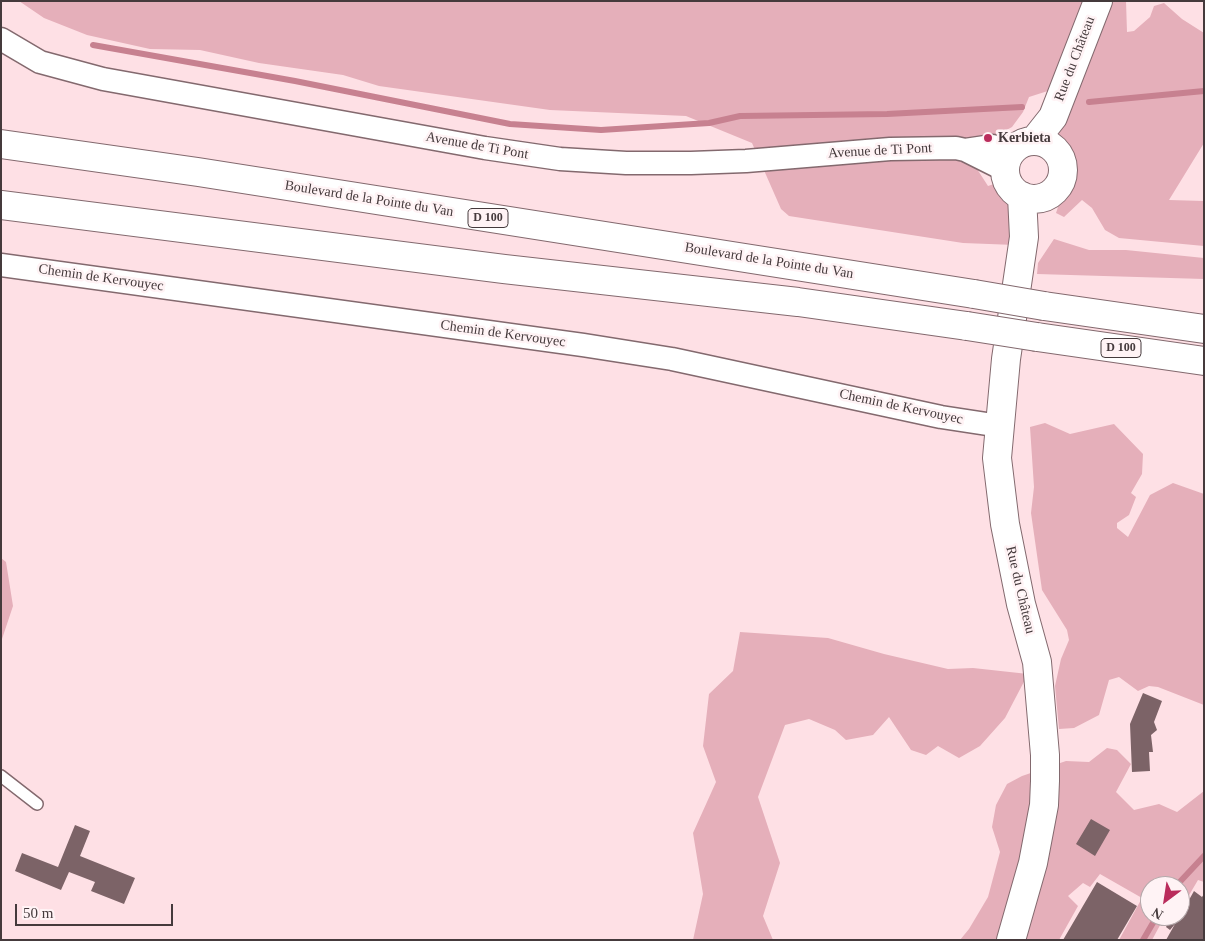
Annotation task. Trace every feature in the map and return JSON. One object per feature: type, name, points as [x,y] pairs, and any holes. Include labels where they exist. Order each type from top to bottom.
[{"type":"main road","name":"Rue du Château","points":[[1017,154],[1053,117],[1098,1]]},
{"type":"main road","name":"Rue du Château","points":[[1053,117],[1058,154]]},
{"type":"main road","points":[[1043,143],[1058,154],[1063,171],[1062,180],[1057,188],[1033,197],[1008,183],[1017,154],[1043,143]]},
{"type":"main road","name":"Boulevard de la Pointe du Van","points":[[1,144],[198,172],[1044,306],[1204,329]]},
{"type":"main road","name":"Rue du Château","points":[[1011,940],[1039,835],[1044,805],[1045,755],[1037,662],[1021,604],[1000,492],[997,458],[1006,359],[1024,237],[1033,197]]},
{"type":"main road","name":"D 100","points":[[1,205],[445,262],[798,302],[1204,361]]},
{"type":"street","name":"Avenue de Ti Pont","points":[[1,39],[40,62],[103,79],[485,148],[560,159],[626,163],[692,163],[746,161],[890,149],[947,148],[965,150],[992,146],[1017,154]]},
{"type":"street","name":"Chemin de Kervouyec","points":[[1,265],[592,346],[763,378],[941,417],[1000,426]]},
{"type":"lane","points":[[1,776],[37,804]]},
{"type":"shaded area","points":[[19,1],[1126,1],[1127,32],[1134,31],[1150,17],[1154,6],[1164,3],[1182,19],[1204,33],[1204,143],[1169,200],[1204,201],[1204,246],[1119,238],[1105,230],[1092,208],[1082,200],[1064,217],[1056,213],[1061,198],[1074,180],[1074,173],[1058,135],[1054,89],[1029,97],[1023,112],[1012,127],[990,139],[966,159],[977,169],[988,186],[1012,178],[1018,208],[1015,245],[963,243],[789,216],[781,209],[752,143],[686,116],[550,110],[379,86],[343,75],[259,63],[200,50],[150,49],[87,35],[44,18]]},
{"type":"shaded area","points":[[1054,239],[1089,250],[1126,250],[1204,258],[1204,279],[1037,274],[1038,263]]},
{"type":"shaded area","points":[[1045,423],[1070,434],[1114,424],[1143,454],[1142,474],[1131,493],[1136,497],[1129,515],[1117,523],[1117,528],[1128,537],[1150,495],[1173,483],[1204,494],[1204,705],[1158,687],[1149,686],[1138,691],[1119,677],[1109,680],[1099,715],[1074,728],[1059,729],[1055,686],[1061,659],[1069,640],[1067,630],[1042,590],[1031,513],[1034,487],[1030,427]]},
{"type":"shaded area","points":[[1,558],[6,562],[13,606],[1,642]]},
{"type":"shaded area","points":[[740,632],[828,638],[948,669],[973,668],[1028,674],[1005,718],[980,746],[959,758],[938,746],[926,755],[911,750],[889,717],[873,735],[846,740],[835,730],[809,719],[785,725],[758,797],[780,863],[763,916],[773,940],[693,940],[703,894],[693,833],[716,782],[703,746],[709,694],[733,671]]},
{"type":"shaded area","points":[[1107,748],[1117,750],[1131,764],[1116,792],[1134,810],[1159,804],[1177,812],[1204,791],[1204,882],[1198,880],[1190,894],[1190,876],[1140,876],[1140,897],[1100,874],[1090,887],[1083,883],[1068,896],[1078,906],[1059,940],[960,940],[969,929],[988,897],[1000,852],[992,827],[996,805],[1007,784],[1022,776],[1066,761],[1089,762]]},
{"type":"shaded area","points":[[1140,902],[1140,926],[1160,926],[1152,940],[1119,940]]},
{"type":"building","points":[[1143,693],[1162,701],[1154,722],[1157,730],[1151,735],[1153,752],[1149,752],[1150,771],[1132,772],[1130,724]]},
{"type":"building","points":[[1091,819],[1110,830],[1095,856],[1076,844]]},
{"type":"building","points":[[75,825],[90,831],[80,856],[135,878],[124,904],[91,891],[95,882],[69,872],[61,890],[15,871],[22,853],[58,867]]},
{"type":"building","points":[[1097,882],[1137,906],[1117,940],[1063,940]]},
{"type":"building","points":[[1194,891],[1202,897],[1204,894],[1204,940],[1166,940],[1174,926],[1190,926],[1190,898]]},
{"type":"building","points":[[1167,926],[1173,926],[1170,930]]},
{"type":"waterway","points":[[93,45],[295,81],[510,124],[601,130],[709,123],[740,116],[887,114],[1022,107]]},
{"type":"waterway","points":[[1089,102],[1204,91]]},
{"type":"waterway","points":[[1185,876],[1204,856]]},
{"type":"waterway","points":[[1143,940],[1151,926]]},
{"type":"place","name":"Kerbieta","points":[[988,138]]}]
